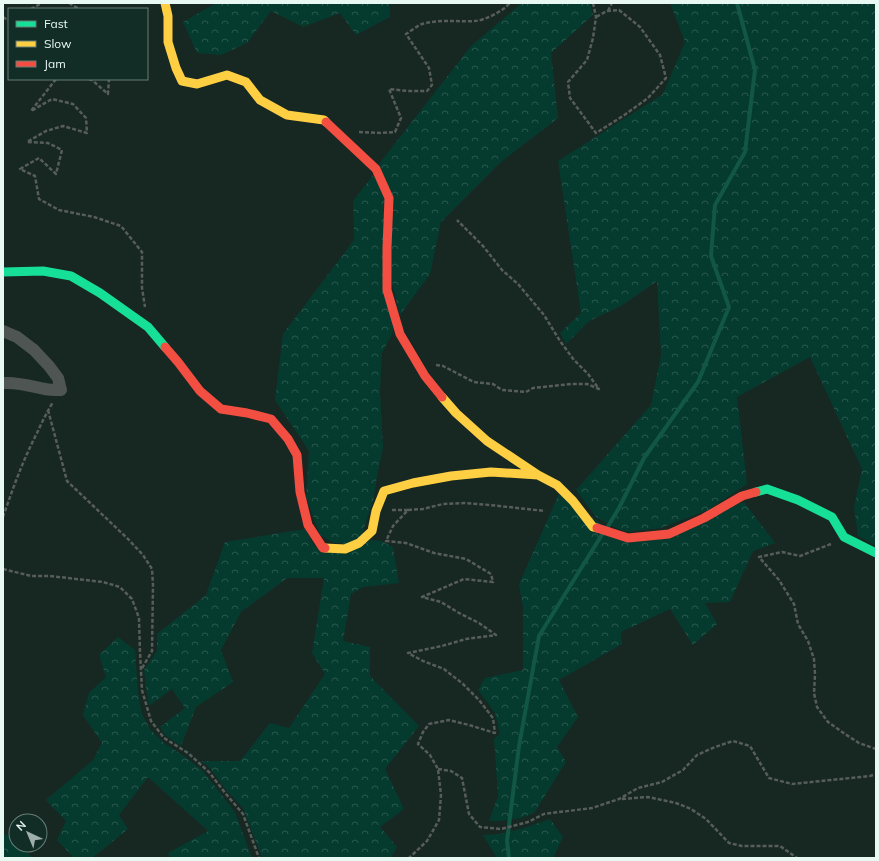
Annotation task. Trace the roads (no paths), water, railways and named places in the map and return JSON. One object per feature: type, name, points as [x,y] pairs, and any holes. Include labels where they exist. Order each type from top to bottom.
[{"type":"street","points":[[165,3],[168,16],[168,42],[182,82],[197,84],[227,75],[246,82],[260,100],[287,115],[324,120],[376,169],[389,198],[387,290],[400,334],[425,376],[456,413],[487,441],[538,475],[557,485],[573,501],[593,527],[628,538],[669,534],[704,518],[742,496],[767,489],[798,500],[832,517],[844,537],[876,553]]},
{"type":"street","points":[[3,272],[43,271],[71,276],[100,293],[148,327],[200,390],[221,409],[248,413],[272,419],[288,439],[297,455],[300,492],[308,525],[323,548],[345,549],[360,543],[372,531],[376,511],[384,491],[413,483],[451,476],[491,472],[538,475]]},
{"type":"street","points":[[3,331],[16,337],[34,350],[58,378],[61,390],[47,390],[11,382],[3,383]]},
{"type":"waterway","points":[[607,528],[619,508],[644,458],[698,382],[729,307],[711,256],[715,205],[745,152],[755,70],[737,3]]},
{"type":"waterway","points":[[509,858],[507,841],[519,746],[539,636],[603,533]]}]
